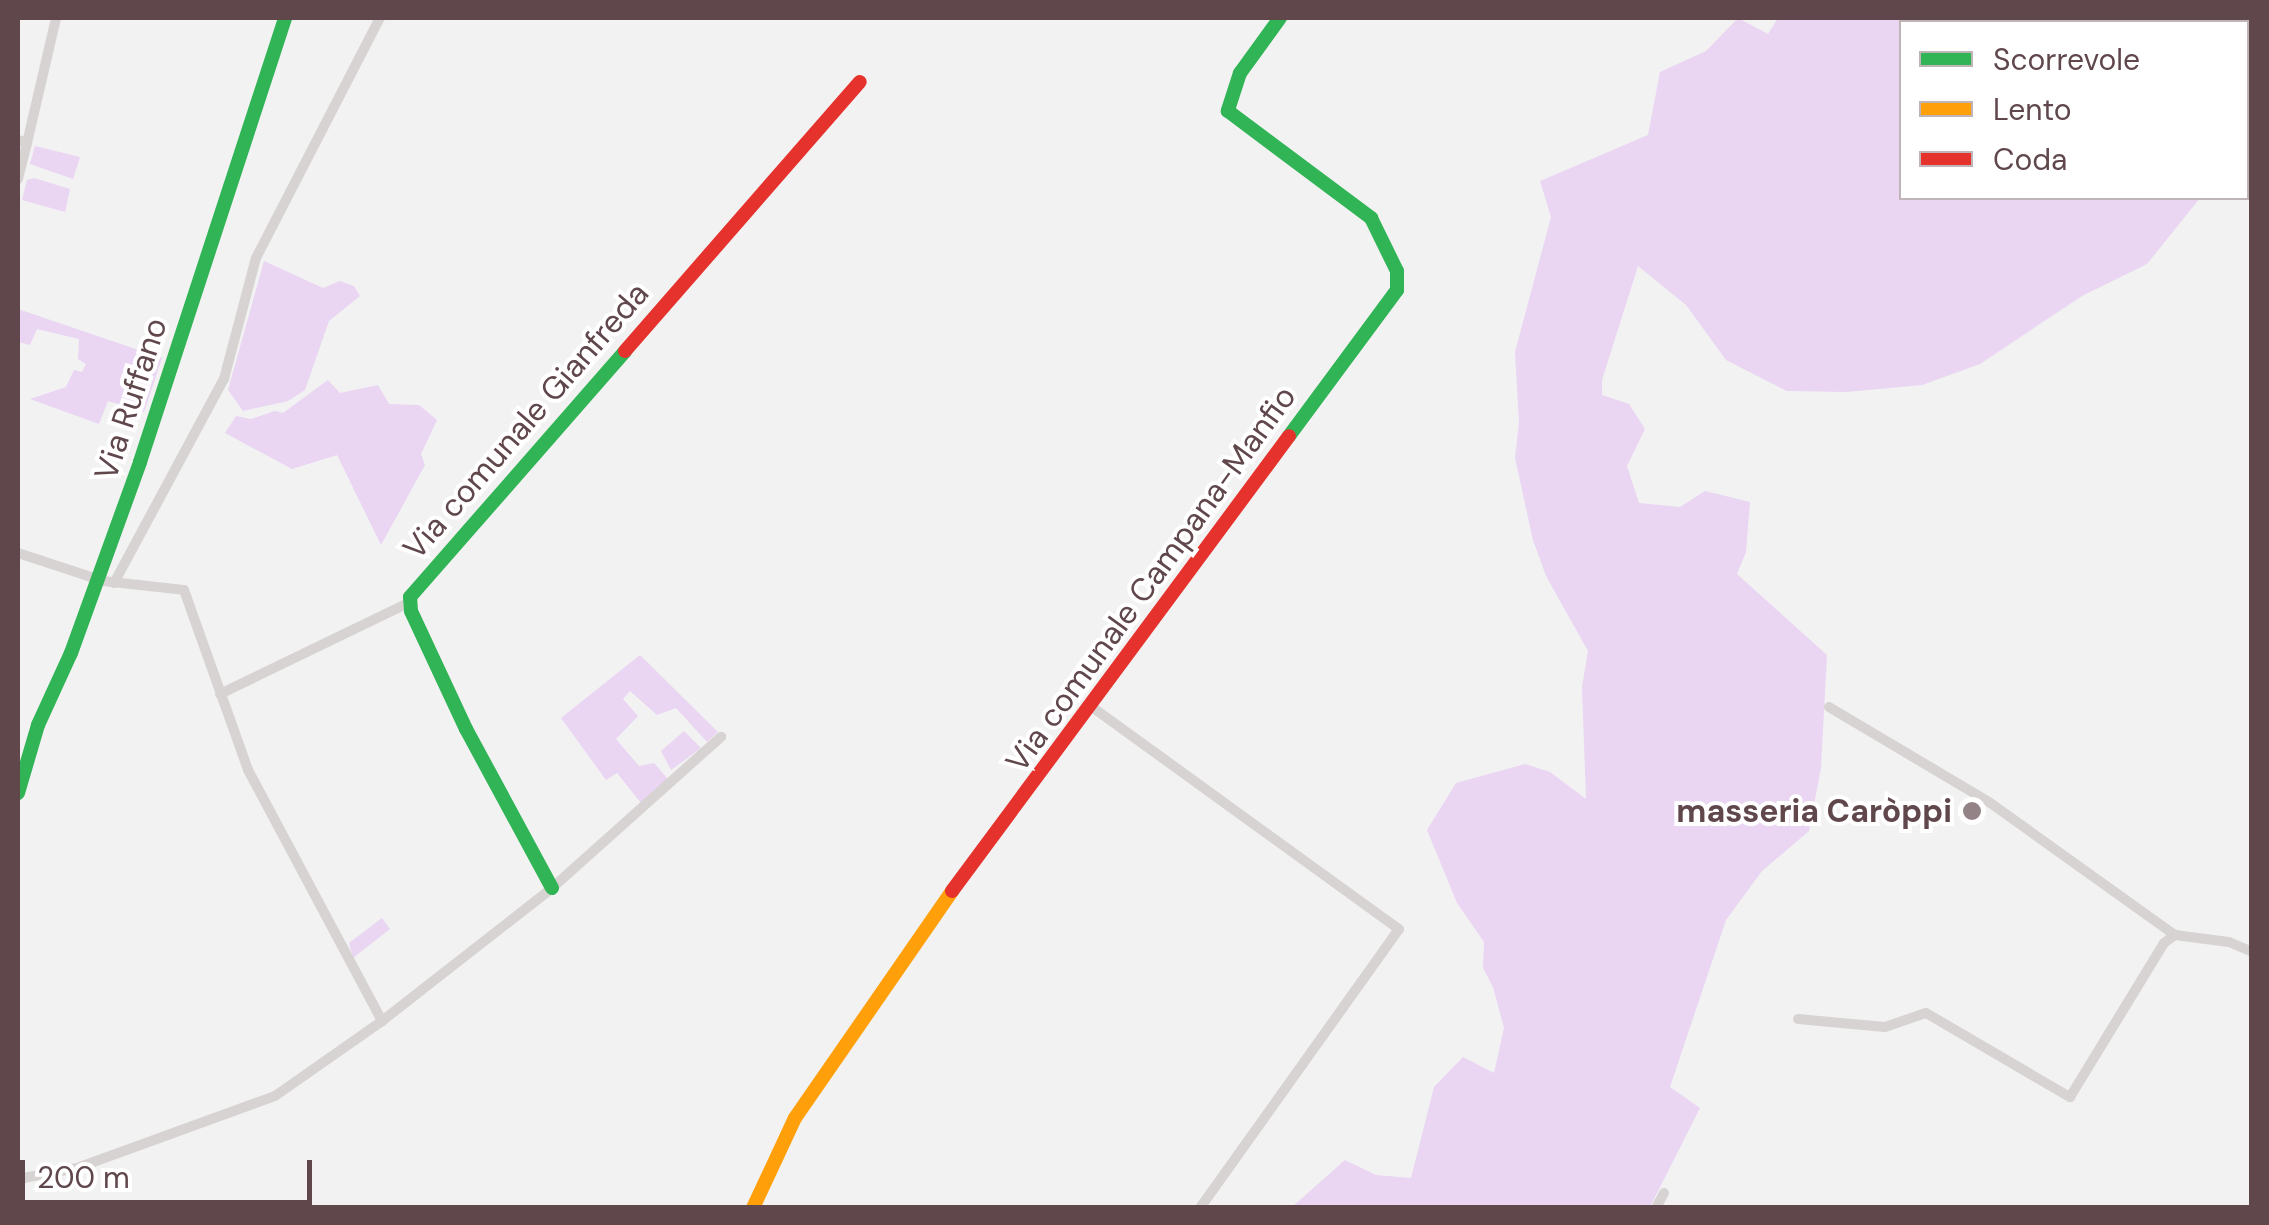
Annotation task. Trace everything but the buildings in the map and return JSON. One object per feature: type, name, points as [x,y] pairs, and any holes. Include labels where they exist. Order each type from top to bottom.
[{"type":"street","points":[[18,179],[22,142],[56,18]]},
{"type":"street","name":"Via Ruffano","points":[[18,793],[38,725],[106,582],[285,18]]},
{"type":"street","points":[[106,582],[224,380],[256,258],[380,18]]},
{"type":"street","name":"Via comunale Campana-Manfio","points":[[753,1208],[795,1118],[889,979],[1397,290],[1396,271],[1371,218],[1228,111],[1240,73],[1280,18]]},
{"type":"street","name":"Via comunale Gianfreda","points":[[552,888],[466,729],[408,603],[552,432],[860,82]]},
{"type":"street","points":[[18,552],[106,582],[184,590],[248,770],[382,1021]]},
{"type":"street","points":[[220,694],[408,603]]},
{"type":"street","points":[[1092,706],[1400,929],[1200,1208]]},
{"type":"street","points":[[1829,707],[1990,802],[2175,935],[2230,942],[2252,952]]},
{"type":"street","points":[[18,1179],[77,1168],[275,1096],[382,1021],[552,888],[720,737]]},
{"type":"street","points":[[1798,1020],[1885,1026],[1926,1013],[2070,1096],[2164,943],[2175,935]]},
{"type":"street","points":[[1656,1208],[1664,1193]]},
{"type":"shaded area","points":[[1738,18],[1768,34],[1778,18],[2250,18],[2251,56],[2249,63],[2249,20],[1899,20],[1899,200],[2198,200],[2147,264],[2082,296],[1980,364],[1922,385],[1846,392],[1787,391],[1726,360],[1686,305],[1638,266],[1602,380],[1602,395],[1629,404],[1645,429],[1627,466],[1639,503],[1680,507],[1705,491],[1750,502],[1746,552],[1737,574],[1827,655],[1821,768],[1809,831],[1762,871],[1726,920],[1670,1087],[1700,1108],[1650,1207],[1292,1207],[1345,1160],[1376,1175],[1411,1178],[1434,1087],[1463,1057],[1494,1073],[1504,1028],[1493,987],[1483,968],[1484,942],[1457,903],[1427,830],[1456,783],[1525,764],[1550,772],[1586,799],[1582,687],[1588,651],[1546,576],[1533,540],[1515,458],[1519,422],[1515,352],[1551,217],[1540,181],[1648,135],[1660,72],[1706,51]]},
{"type":"shaded area","points":[[35,146],[80,157],[73,179],[30,164]]},
{"type":"shaded area","points":[[34,178],[70,189],[65,212],[22,200],[27,180]]},
{"type":"shaded area","points":[[264,261],[323,288],[340,281],[354,286],[360,296],[329,321],[305,390],[288,401],[243,411],[228,390]]},
{"type":"shaded area","points":[[18,309],[162,358],[144,412],[108,401],[99,424],[30,399],[66,387],[74,370],[82,372],[86,364],[78,359],[79,339],[37,329],[30,345],[18,342]]},
{"type":"shaded area","points":[[328,380],[340,393],[378,385],[389,404],[419,405],[437,420],[421,454],[425,465],[381,545],[337,455],[292,469],[225,433],[236,416],[251,419],[275,411],[283,413]]},
{"type":"shaded area","points":[[640,655],[718,732],[707,742],[676,708],[657,715],[630,691],[623,699],[638,716],[616,739],[639,766],[654,763],[668,779],[641,803],[617,773],[606,780],[561,718]]},
{"type":"shaded area","points":[[684,731],[701,748],[671,770],[661,751]]},
{"type":"shaded area","points":[[382,918],[390,929],[353,958],[349,943]]},
{"type":"traffic: fast","points":[[18,793],[38,725],[71,653],[140,462],[285,18]]},
{"type":"traffic: fast","points":[[1280,18],[1240,73],[1228,111],[1371,218],[1397,271],[1397,290],[1289,436]]},
{"type":"traffic: fast","points":[[552,888],[466,729],[411,611],[410,597],[625,351]]},
{"type":"traffic: slow","points":[[753,1208],[795,1118],[952,891]]},
{"type":"traffic: jam","points":[[625,351],[860,82]]},
{"type":"traffic: jam","points":[[952,891],[1289,436]]},
{"type":"place","name":"masseria Caròppi","points":[[1972,811]]}]
